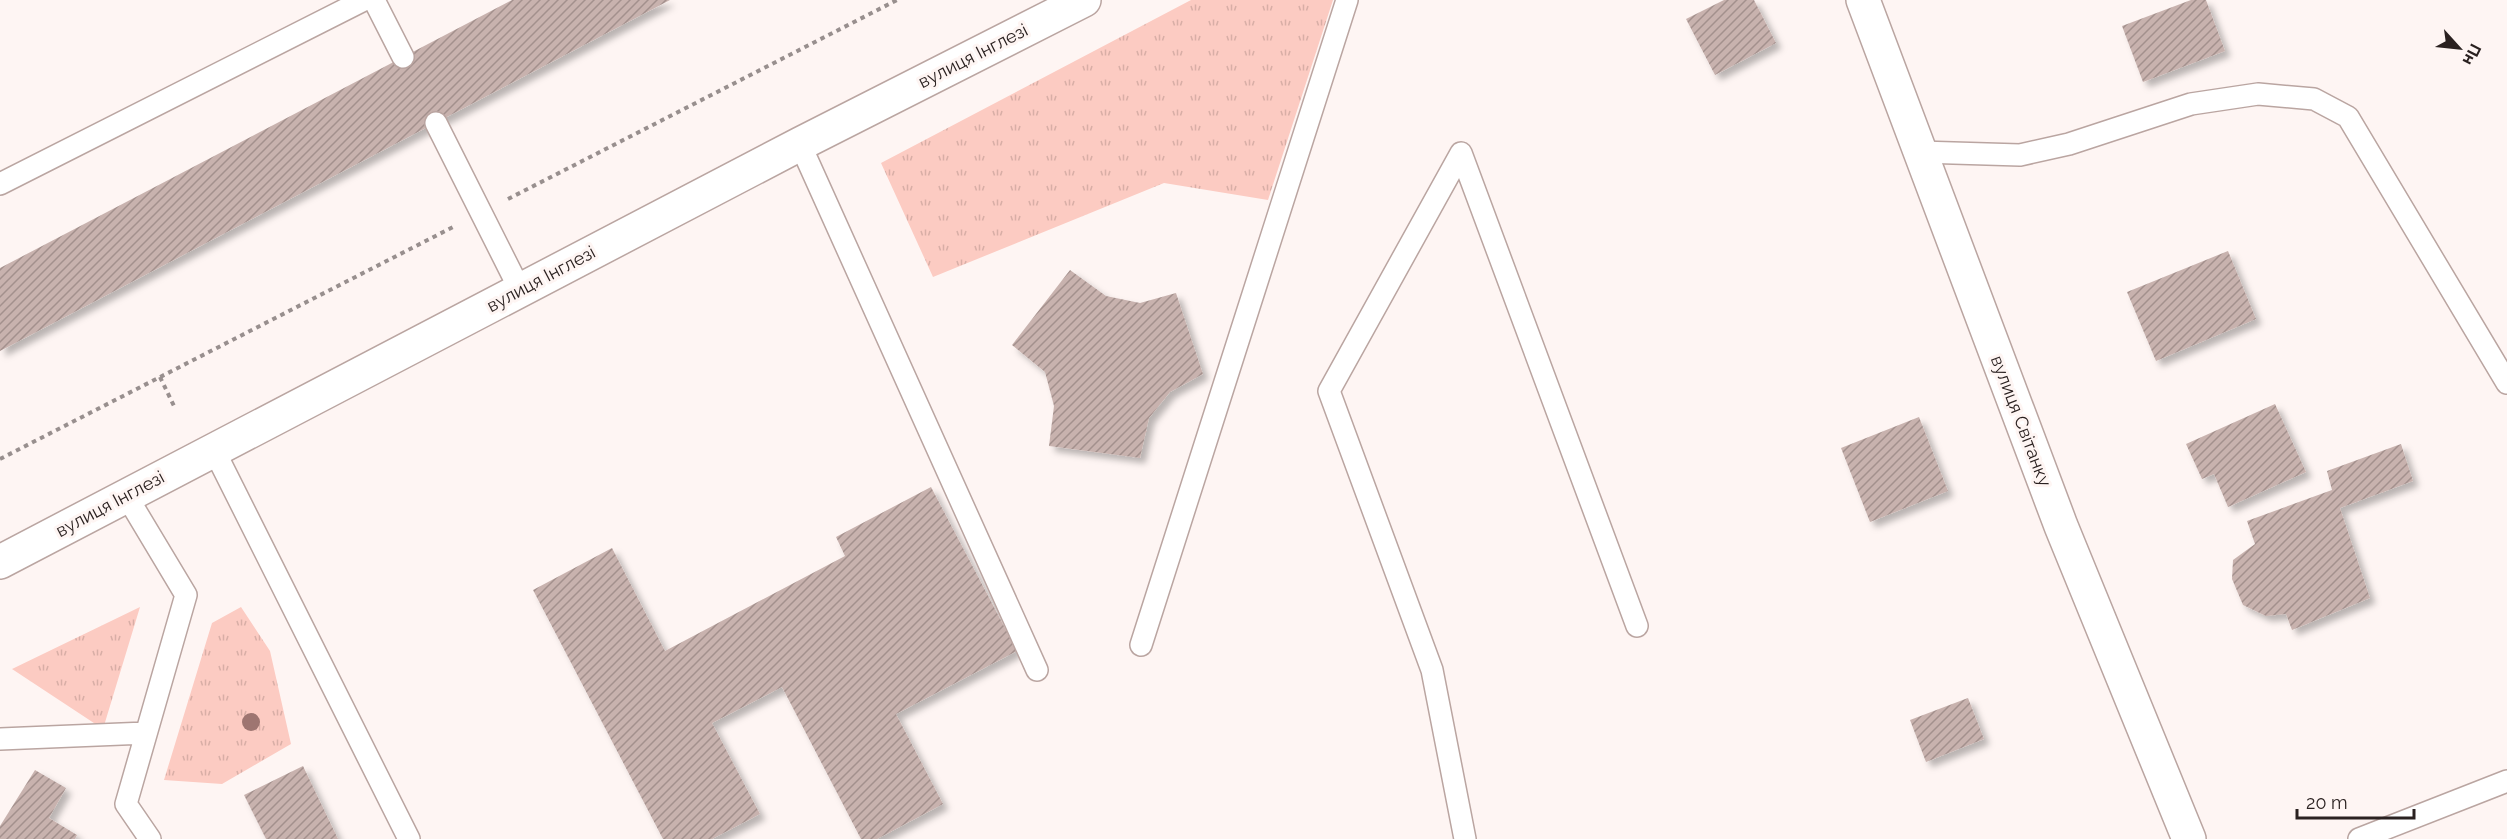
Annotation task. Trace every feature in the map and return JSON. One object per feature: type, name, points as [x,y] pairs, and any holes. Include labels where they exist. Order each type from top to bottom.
[{"type":"main road","name":"вулиця Інглезі","points":[[0,562],[800,144],[1084,0]]},
{"type":"main road","name":"вулиця Світанку","points":[[1863,0],[2061,526],[2189,839]]},
{"type":"lane","points":[[0,184],[364,0]]},
{"type":"lane","points":[[374,0],[403,57]]},
{"type":"lane","points":[[1141,645],[1347,0]]},
{"type":"lane","points":[[1920,152],[2020,155],[2069,144],[2191,104],[2258,94],[2314,99],[2348,117],[2507,383]]},
{"type":"lane","points":[[436,123],[520,290]]},
{"type":"lane","points":[[800,144],[1037,670]]},
{"type":"lane","points":[[1465,839],[1432,670],[1329,391],[1461,153],[1637,626]]},
{"type":"lane","points":[[214,450],[409,839]]},
{"type":"lane","points":[[126,495],[186,595],[126,804],[150,839]]},
{"type":"lane","points":[[0,739],[146,733]]},
{"type":"lane","points":[[2360,839],[2507,781]]},
{"type":"path","points":[[0,459],[897,0]]},
{"type":"path","points":[[160,377],[174,406]]},
{"type":"green space","points":[[1191,0],[1333,0],[1268,200],[1164,183],[933,277],[881,163]]},
{"type":"green space","points":[[140,607],[103,729],[12,669]]},
{"type":"green space","points":[[241,607],[270,651],[291,744],[222,784],[164,780],[212,623]]},
{"type":"building","points":[[512,0],[670,0],[0,351],[0,268]]},
{"type":"building","points":[[1724,0],[1754,0],[1776,43],[1715,75],[1686,19]]},
{"type":"building","points":[[2191,0],[2206,0],[2225,51],[2143,82],[2122,26]]},
{"type":"building","points":[[2228,251],[2256,319],[2156,361],[2127,292]]},
{"type":"building","points":[[1070,270],[1106,296],[1140,303],[1176,293],[1203,374],[1170,392],[1149,418],[1140,458],[1049,446],[1054,406],[1045,372],[1012,345]]},
{"type":"building","points":[[2275,404],[2306,472],[2228,507],[2214,474],[2202,479],[2186,444]]},
{"type":"building","points":[[1919,417],[1948,491],[1870,522],[1841,448]]},
{"type":"building","points":[[2401,444],[2413,481],[2340,508],[2370,598],[2292,630],[2286,614],[2266,616],[2243,605],[2232,579],[2233,560],[2255,544],[2247,521],[2332,490],[2327,471]]},
{"type":"building","points":[[931,487],[1017,651],[896,714],[943,804],[877,839],[861,839],[782,687],[712,723],[760,814],[712,839],[663,839],[533,590],[612,548],[665,651],[845,556],[836,537]]},
{"type":"building","points":[[1968,698],[1984,739],[1926,762],[1910,720]]},
{"type":"building","points":[[303,766],[338,839],[266,839],[244,795]]},
{"type":"building","points":[[35,770],[66,788],[49,818],[77,835],[75,839],[0,839],[0,826]]}]
